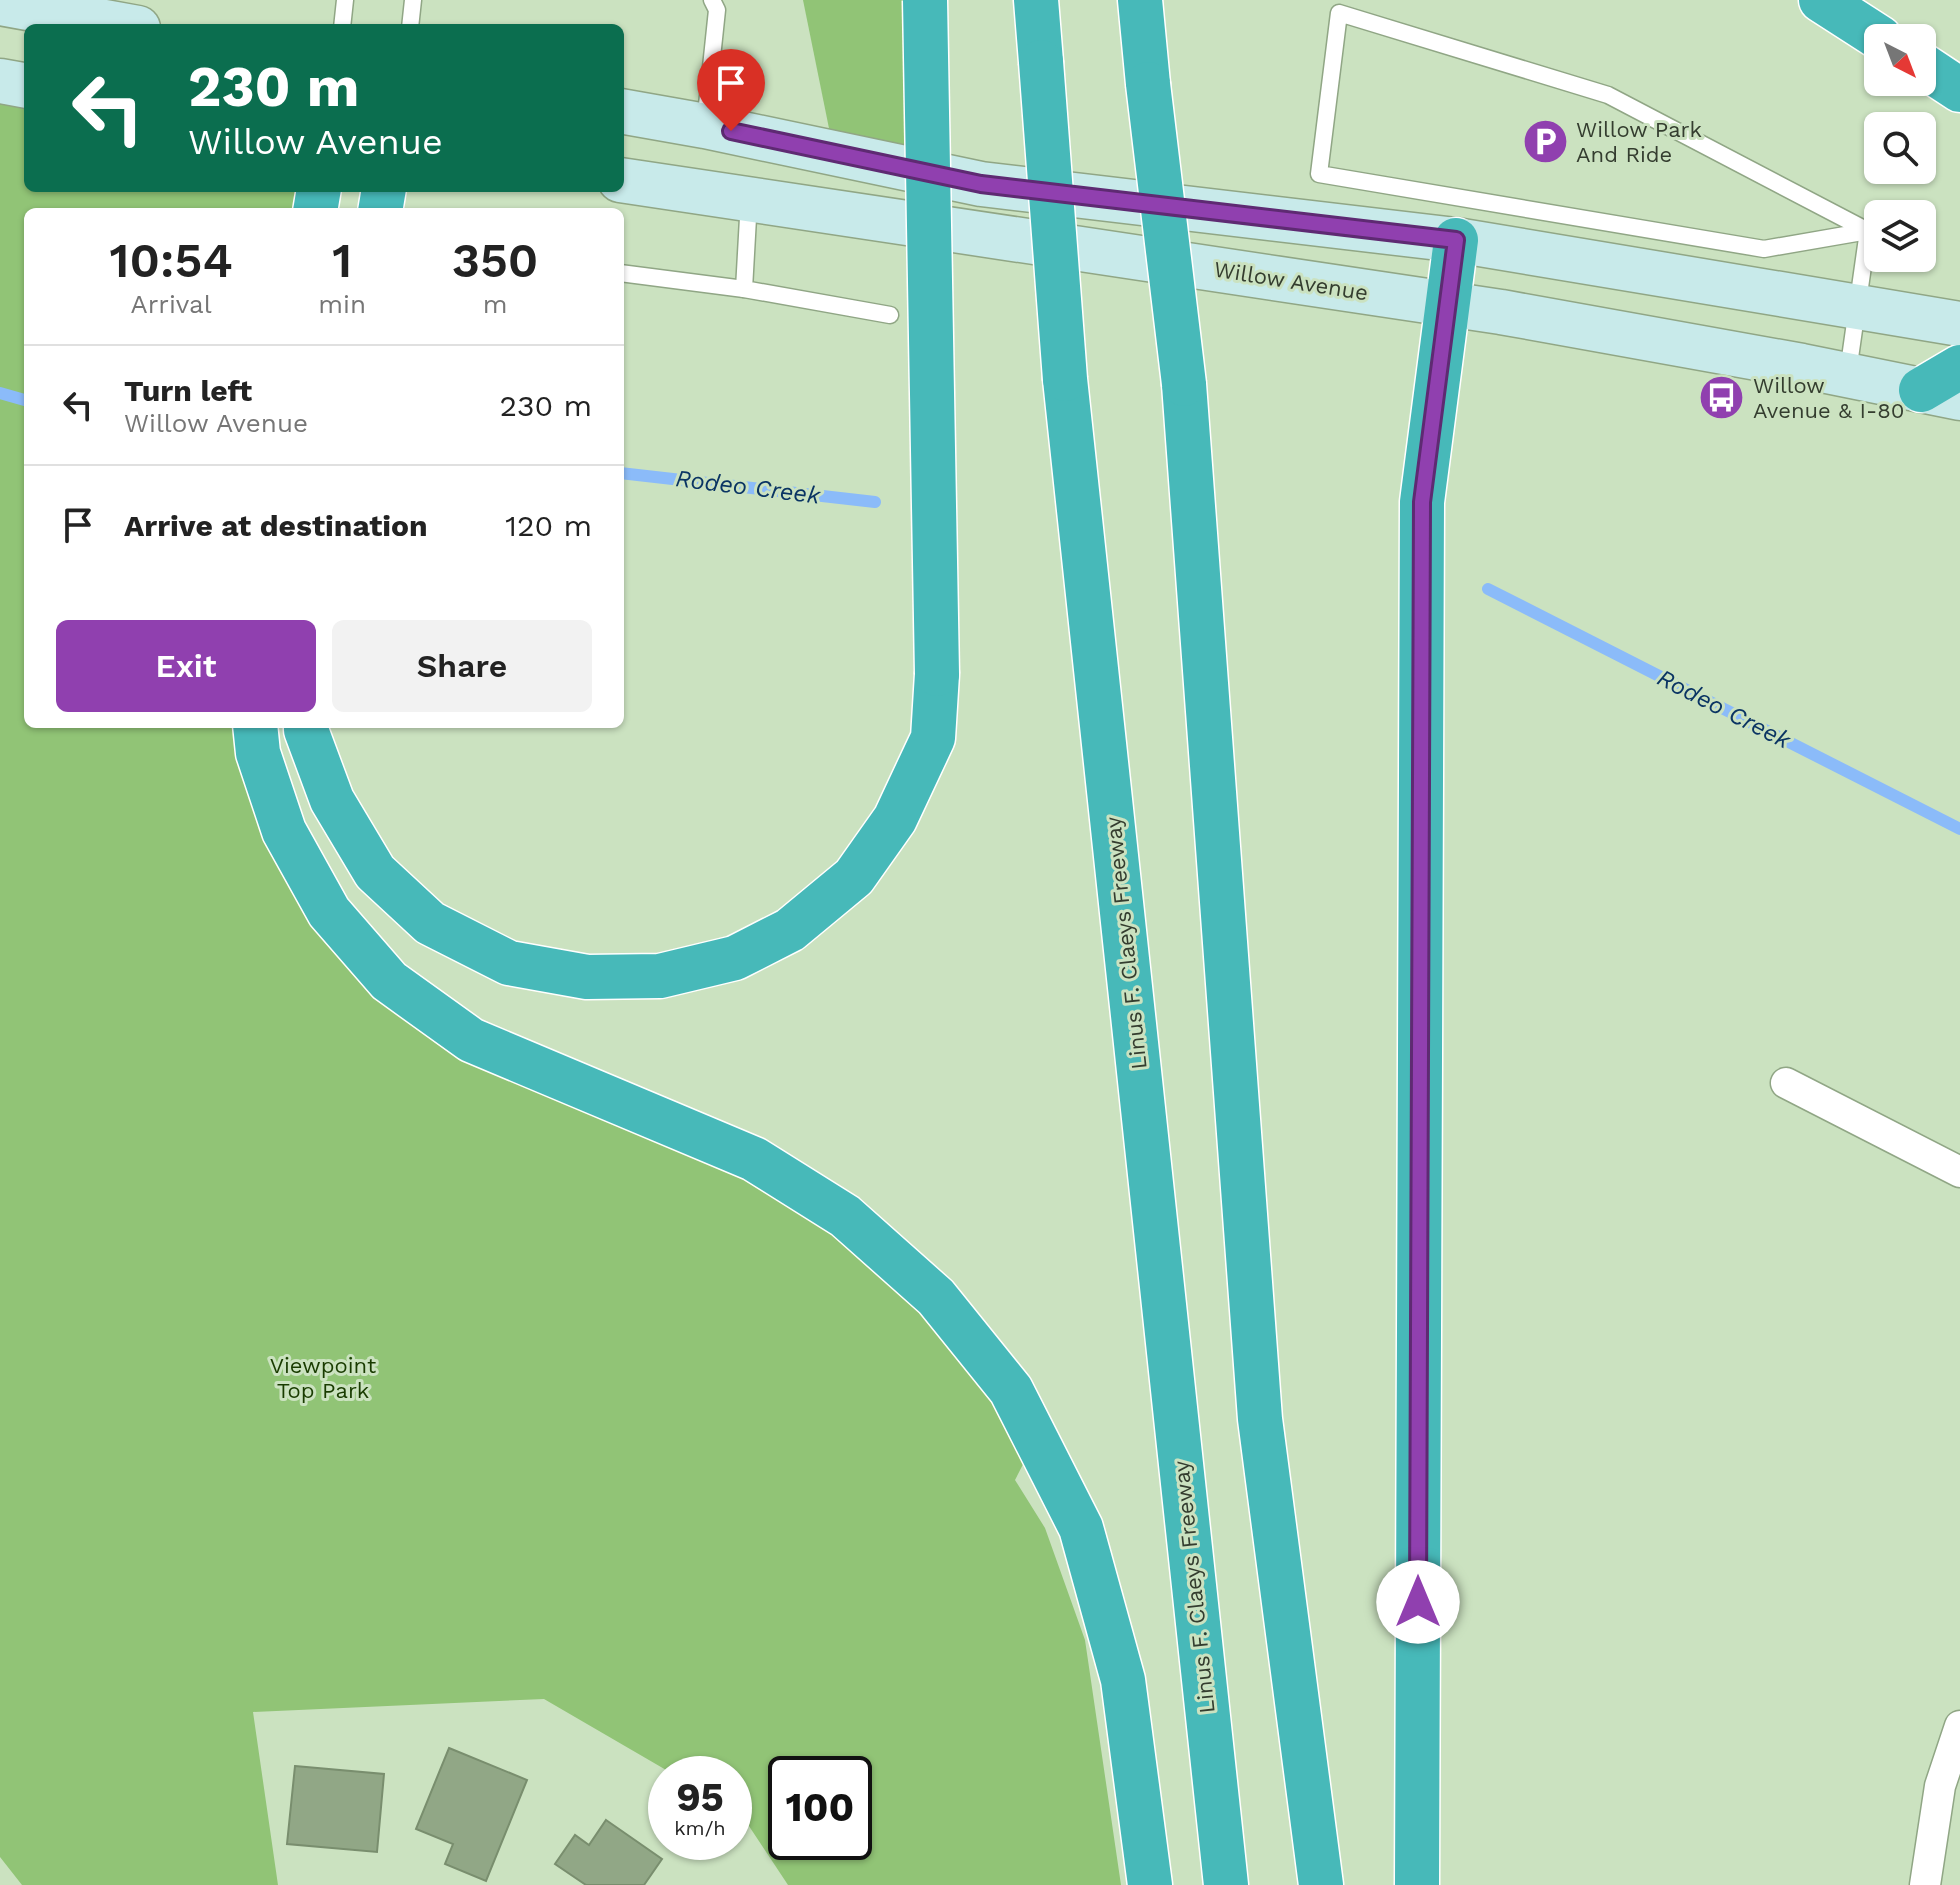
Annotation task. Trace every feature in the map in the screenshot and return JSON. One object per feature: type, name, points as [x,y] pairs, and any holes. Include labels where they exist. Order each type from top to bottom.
[{"type":"highway","points":[[306,728],[332,800],[375,872],[430,923],[509,963],[587,977],[660,976],[735,958],[790,930],[854,877],[895,819],[933,738],[937,674],[925,0]]},
{"type":"highway","name":"Linus F. Claeys Freeway","points":[[1036,0],[1065,379],[1226,1885]]},
{"type":"highway","points":[[1140,0],[1184,384],[1260,1419],[1321,1885]]},
{"type":"highway","points":[[1821,0],[1864,28]]},
{"type":"highway","points":[[1936,74],[1960,90]]},
{"type":"highway","points":[[1417,1885],[1422,502],[1456,240]]},
{"type":"highway","points":[[1941,394],[1960,367]]},
{"type":"highway","points":[[255,728],[258,753],[284,831],[329,912],[389,981],[471,1040],[754,1159],[845,1216],[936,1297],[1011,1390],[1081,1528],[1123,1680],[1150,1885]]},
{"type":"main road","points":[[0,3],[116,24]]},
{"type":"main road","points":[[0,81],[24,85]]},
{"type":"main road","points":[[624,112],[981,184],[1456,240],[1960,324]]},
{"type":"main road","name":"Willow Avenue","points":[[624,181],[1447,304],[1847,374],[1941,394]]},
{"type":"street","points":[[1786,1083],[1960,1172]]},
{"type":"street","points":[[1925,1885],[1940,1786],[1960,1726]]},
{"type":"lane","points":[[342,24],[345,0]]},
{"type":"lane","points":[[410,24],[413,0]]},
{"type":"lane","points":[[705,126],[717,10],[712,0]]},
{"type":"lane","points":[[1339,13],[1608,95],[1868,231],[1764,249],[1319,174],[1339,13]]},
{"type":"lane","points":[[744,289],[750,199]]},
{"type":"lane","points":[[1847,374],[1864,259]]},
{"type":"lane","points":[[624,274],[744,289],[890,315]]},
{"type":"green space","points":[[803,0],[926,0],[932,174],[834,153]]},
{"type":"green space","name":"Viewpoint Top Park","points":[[0,81],[24,85],[24,192],[318,192],[316,208],[24,208],[24,728],[255,728],[258,753],[389,981],[845,1216],[1036,1439],[1015,1480],[1045,1528],[1085,1640],[1121,1885],[788,1885],[771,1860],[872,1860],[872,1756],[768,1756],[768,1855],[752,1831],[752,1756],[648,1756],[648,1759],[544,1699],[253,1712],[278,1885],[22,1885],[0,1857]]},
{"type":"building","points":[[449,1748],[527,1780],[486,1881],[445,1864],[453,1844],[416,1829]]},
{"type":"building","points":[[295,1766],[384,1774],[377,1852],[287,1844]]},
{"type":"building","points":[[606,1820],[648,1849],[648,1860],[661,1860],[644,1885],[586,1885],[555,1864],[575,1835],[589,1845]]},
{"type":"waterway","name":"Rodeo Creek","points":[[0,393],[24,400]]},
{"type":"waterway","name":"Rodeo Creek","points":[[624,473],[875,502]]},
{"type":"waterway","name":"Rodeo Creek","points":[[1488,589],[1960,829]]},
{"type":"place","name":"Willow Park And Ride","points":[[1545,142]]},
{"type":"place","name":"Willow Avenue & I-80","points":[[1722,398]]},
{"type":"route","points":[[731,131],[981,184],[1456,240],[1422,502],[1418,1602]]}]
